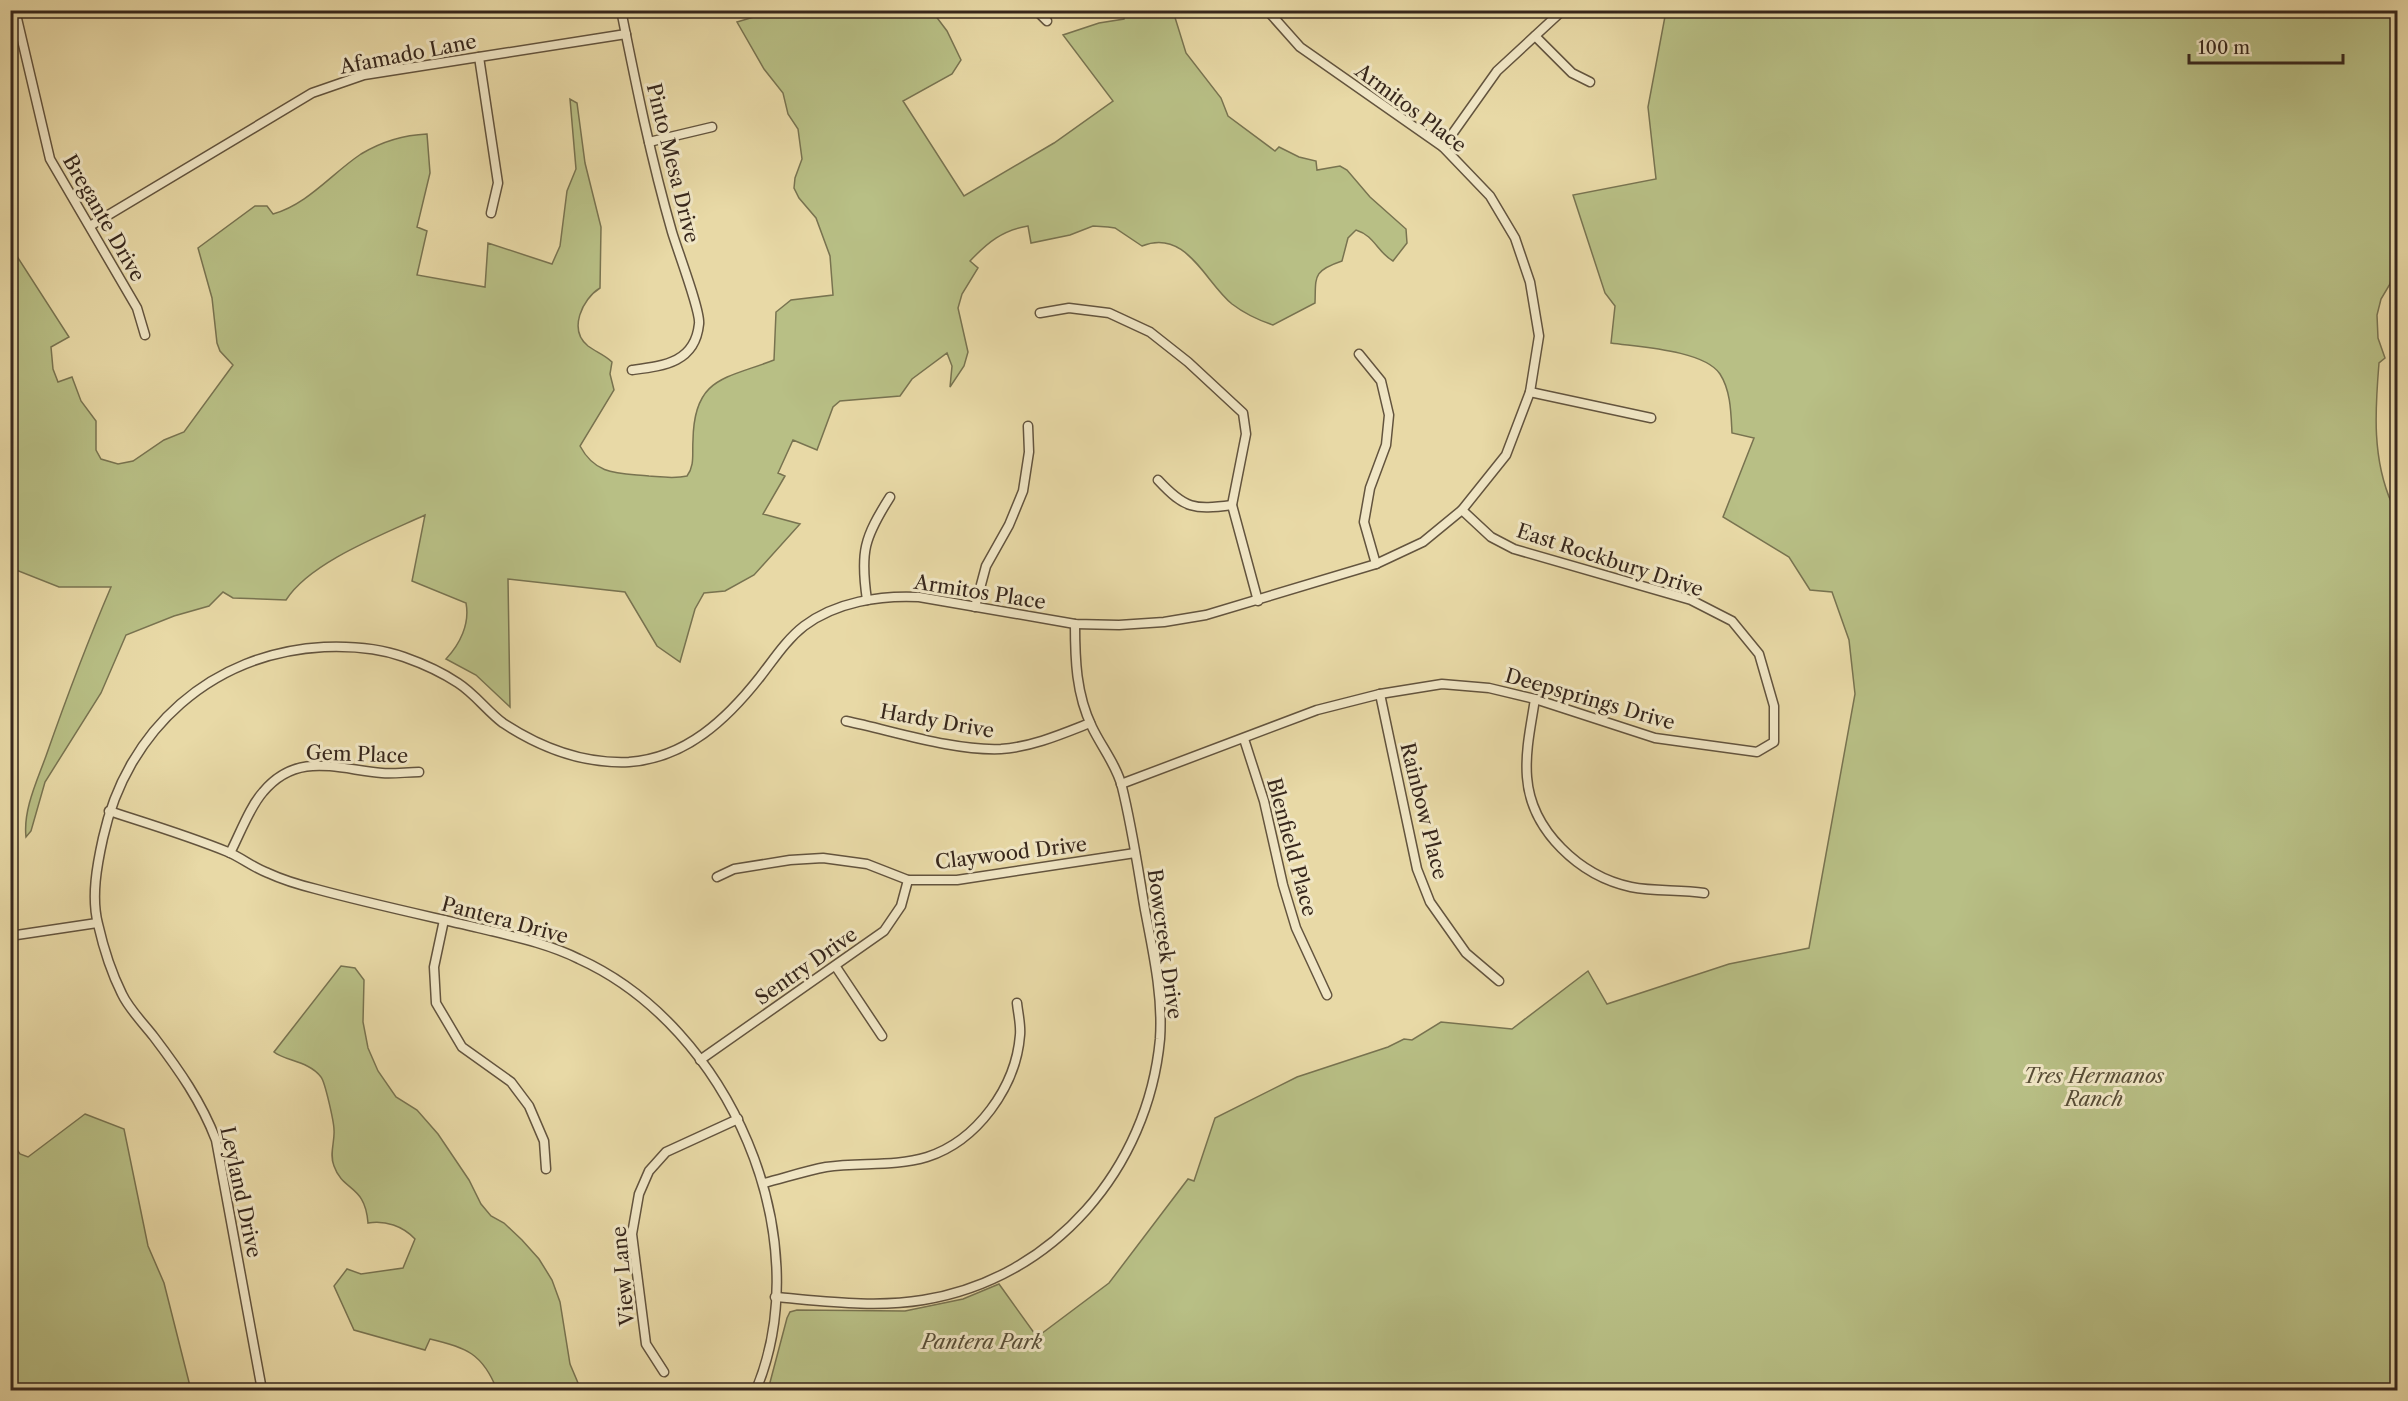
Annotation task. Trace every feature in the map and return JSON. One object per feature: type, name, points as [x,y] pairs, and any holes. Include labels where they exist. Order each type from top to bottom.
[{"type":"street","name":"Bregante Drive","points":[[15,10],[50,159],[137,308],[145,335]]},
{"type":"street","name":"Pinto Mesa Drive","points":[[621,10],[649,142],[672,231],[700,322],[693,344],[681,357],[669,365],[632,370]]},
{"type":"street","points":[[1036,10],[1047,21]]},
{"type":"street","name":"Armitos Place","points":[[97,923],[95,888],[109,811],[130,764],[146,740],[175,709],[210,681],[255,659],[300,649],[349,646],[402,656],[458,683],[501,721],[545,748],[590,759],[630,762],[673,751],[700,738],[721,722],[780,648],[805,626],[832,611],[867,600],[897,596],[919,597],[1075,624],[1119,625],[1164,622],[1206,615],[1258,601],[1376,564],[1423,542],[1462,510],[1506,455],[1530,392],[1539,336],[1530,282],[1515,238],[1490,196],[1443,147],[1300,47],[1267,10]]},
{"type":"street","points":[[1443,147],[1497,71],[1563,10]]},
{"type":"street","name":"Afamado Lane","points":[[90,226],[312,93],[364,75],[626,34]]},
{"type":"street","points":[[1535,36],[1572,73],[1590,82]]},
{"type":"street","points":[[479,57],[498,183],[491,213]]},
{"type":"street","points":[[649,142],[712,127]]},
{"type":"street","points":[[1040,313],[1069,308],[1109,313],[1150,332],[1188,362],[1243,413],[1246,434],[1232,505],[1258,601]]},
{"type":"street","points":[[1359,354],[1381,381],[1389,415],[1386,445],[1370,488],[1364,522],[1376,564]]},
{"type":"street","points":[[1530,392],[1651,418]]},
{"type":"street","points":[[975,608],[986,566],[1009,525],[1023,491],[1029,452],[1028,426]]},
{"type":"street","points":[[1158,480],[1173,496],[1199,509],[1232,505]]},
{"type":"street","points":[[867,600],[862,565],[866,541],[890,497]]},
{"type":"street","name":"East Rockbury Drive","points":[[1462,510],[1491,537],[1514,549],[1691,600],[1732,621],[1759,654],[1774,706],[1774,742]]},
{"type":"street","name":"Bowcreek Drive","points":[[775,1297],[882,1303],[923,1300],[997,1278],[1030,1260],[1083,1216],[1108,1184],[1130,1148],[1145,1112],[1160,1038],[1159,997],[1154,956],[1121,784],[1090,723],[1075,674],[1075,624]]},
{"type":"street","name":"Deepsprings Drive","points":[[1121,784],[1317,710],[1380,694],[1442,684],[1488,688],[1536,699],[1655,738],[1757,752],[1774,742]]},
{"type":"street","name":"Rainbow Place","points":[[1380,694],[1417,869],[1430,902],[1466,953],[1499,981]]},
{"type":"street","points":[[1536,699],[1527,753],[1527,780],[1533,803],[1545,828],[1560,848],[1578,864],[1603,879],[1632,887],[1704,893]]},
{"type":"street","name":"Hardy Drive","points":[[846,721],[957,745],[1001,749],[1037,743],[1090,723]]},
{"type":"street","name":"Blenfield Place","points":[[1244,739],[1275,841],[1286,896],[1296,928],[1327,995]]},
{"type":"street","name":"Gem Place","points":[[230,853],[261,793],[282,773],[304,766],[336,766],[384,773],[419,772]]},
{"type":"street","name":"Pantera Drive","points":[[109,811],[230,853],[267,873],[315,889],[540,943],[580,959],[619,981],[655,1009],[721,1087],[738,1119],[764,1183],[774,1245],[775,1297],[771,1338],[756,1390]]},
{"type":"street","name":"Claywood Drive","points":[[717,877],[734,869],[790,860],[823,858],[867,864],[908,880],[957,880],[1135,853]]},
{"type":"street","name":"Sentry Drive","points":[[700,1060],[836,967],[884,931],[901,906],[908,880]]},
{"type":"street","points":[[444,920],[434,967],[436,1003],[462,1047],[511,1082],[529,1106],[544,1141],[546,1169]]},
{"type":"street","points":[[10,936],[97,923]]},
{"type":"street","name":"Leyland Drive","points":[[97,923],[122,996],[192,1089],[203,1107],[216,1140],[262,1390]]},
{"type":"street","points":[[836,967],[882,1036]]},
{"type":"street","points":[[764,1183],[825,1167],[900,1162],[928,1156],[960,1140],[985,1117],[1003,1092],[1015,1061],[1020,1034],[1017,1003]]},
{"type":"street","name":"View Lane","points":[[664,1372],[646,1344],[632,1234],[639,1194],[649,1171],[666,1152],[738,1119]]},
{"type":"green space","points":[[774,11],[932,11],[947,31],[961,60],[952,74],[903,101],[964,196],[1054,143],[1113,101],[1063,35],[1099,23],[1124,19],[1125,11],[1173,11],[1186,53],[1221,98],[1228,116],[1275,151],[1279,147],[1299,157],[1316,161],[1317,170],[1340,166],[1347,170],[1370,197],[1406,229],[1407,243],[1393,261],[1368,236],[1356,230],[1348,238],[1342,261],[1325,268],[1318,276],[1315,303],[1273,325],[1232,304],[1193,260],[1171,244],[1157,242],[1142,246],[1115,228],[1108,227],[1093,226],[1070,235],[1031,243],[1028,226],[1011,230],[983,248],[970,261],[978,268],[962,294],[958,308],[968,352],[964,366],[950,387],[952,366],[947,353],[912,379],[900,396],[840,401],[833,407],[817,450],[793,440],[778,473],[785,476],[763,514],[800,524],[754,575],[725,591],[704,593],[695,609],[680,662],[657,646],[625,592],[508,579],[510,707],[476,675],[446,659],[456,647],[463,633],[467,618],[466,603],[412,581],[425,515],[369,540],[330,561],[297,586],[286,600],[233,598],[223,592],[209,606],[174,616],[126,635],[101,693],[45,782],[31,831],[26,837],[27,816],[35,785],[111,587],[59,587],[11,568],[11,247],[69,337],[51,347],[53,369],[58,382],[72,377],[81,401],[96,421],[96,450],[101,459],[118,464],[133,461],[164,440],[184,432],[233,365],[220,351],[217,343],[212,298],[198,248],[255,206],[267,206],[273,214],[286,209],[308,196],[361,154],[384,143],[427,134],[430,173],[417,227],[427,231],[417,275],[485,287],[488,243],[552,264],[560,246],[567,191],[576,169],[570,99],[577,103],[585,163],[601,227],[600,288],[593,293],[583,307],[578,324],[579,332],[588,346],[612,362],[610,374],[614,390],[580,446],[593,463],[609,471],[663,477],[687,476],[692,463],[695,419],[699,404],[706,392],[727,377],[774,360],[776,312],[791,300],[833,295],[830,256],[816,218],[799,198],[794,188],[802,159],[798,129],[788,114],[783,93],[764,69],[737,22]]},
{"type":"green space","name":"Tres Hermanos Ranch","points":[[1666,11],[2397,11],[2398,249],[2390,284],[2381,299],[2377,315],[2378,338],[2385,358],[2379,363],[2376,435],[2386,487],[2392,504],[2398,506],[2397,1390],[768,1390],[787,1318],[790,1312],[797,1310],[905,1311],[963,1299],[999,1284],[1037,1337],[1109,1283],[1188,1179],[1194,1181],[1215,1118],[1297,1077],[1388,1047],[1404,1039],[1412,1040],[1441,1022],[1512,1029],[1588,971],[1607,1004],[1729,964],[1809,948],[1855,694],[1849,640],[1832,592],[1810,590],[1789,557],[1723,517],[1754,438],[1732,433],[1728,395],[1720,374],[1712,366],[1686,355],[1611,343],[1615,306],[1605,293],[1573,195],[1656,179],[1648,107]]},
{"type":"green space","points":[[341,966],[355,968],[364,980],[363,1022],[368,1048],[378,1071],[396,1097],[417,1110],[438,1134],[469,1180],[481,1204],[491,1216],[504,1223],[522,1240],[539,1259],[552,1280],[560,1302],[570,1364],[581,1390],[497,1390],[486,1368],[479,1360],[454,1345],[430,1339],[425,1350],[354,1330],[334,1286],[347,1269],[361,1274],[403,1268],[415,1239],[393,1225],[381,1222],[368,1223],[363,1201],[338,1174],[334,1166],[332,1157],[334,1126],[323,1080],[304,1064],[274,1052]]},
{"type":"green space","points":[[85,1114],[124,1129],[148,1246],[164,1283],[191,1390],[11,1390],[11,1141],[20,1154],[28,1157]]},
{"type":"park label","name":"Pantera Park","points":[[982,1342]]}]
